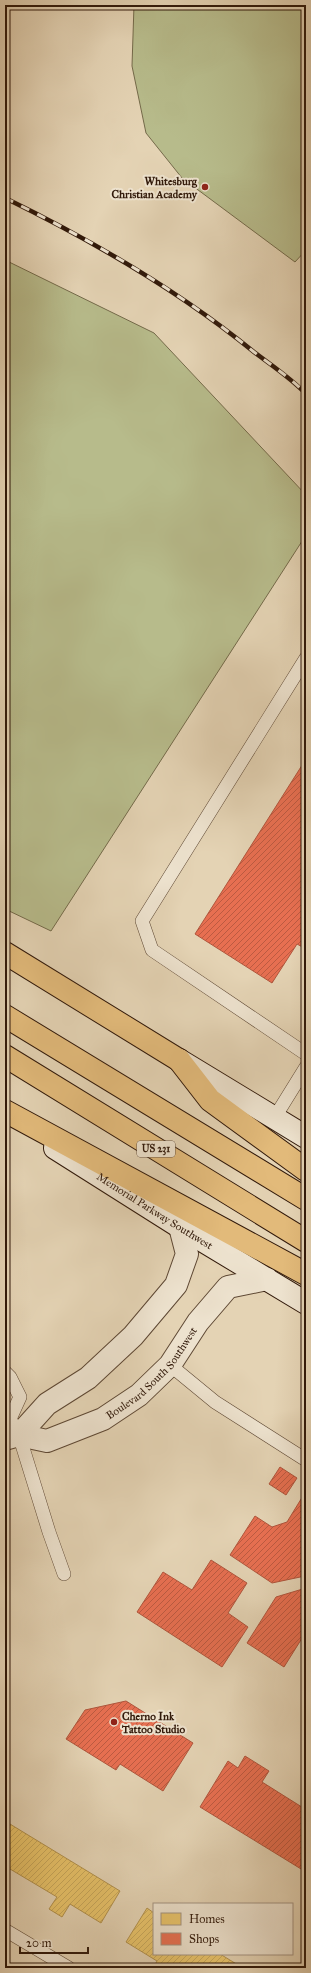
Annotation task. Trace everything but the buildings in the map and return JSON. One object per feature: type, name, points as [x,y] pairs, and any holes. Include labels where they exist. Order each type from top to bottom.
[{"type":"main road","points":[[5,953],[179,1060],[210,1100],[306,1170]]},
{"type":"main road","points":[[5,1016],[306,1200]]},
{"type":"main road","name":"US 231","points":[[5,1056],[306,1241]]},
{"type":"main road","points":[[5,1112],[306,1274]]},
{"type":"street","points":[[179,1060],[306,1136]]},
{"type":"street","name":"Memorial Parkway Southwest","points":[[5,1117],[180,1227],[306,1302]]},
{"type":"street","points":[[10,1428],[88,1378],[133,1336],[176,1285],[187,1254],[180,1227]]},
{"type":"street","name":"Boulevard South Southwest","points":[[10,1428],[47,1442],[103,1419],[139,1395],[170,1365],[198,1322],[228,1287],[267,1279]]},
{"type":"lane","points":[[306,658],[142,921],[152,950],[306,1054]]},
{"type":"lane","points":[[275,1117],[306,1067]]},
{"type":"lane","points":[[170,1365],[215,1402],[306,1460]]},
{"type":"lane","points":[[5,1372],[10,1377],[20,1398],[10,1428],[64,1574]]},
{"type":"lane","points":[[5,1930],[69,1968]]},
{"type":"green space","points":[[134,5],[306,5],[306,250],[295,262],[182,178],[146,133],[132,66]]},
{"type":"green space","points":[[5,260],[154,333],[306,495],[306,535],[51,931],[5,909]]},
{"type":"railway","points":[[5,198],[70,231],[165,287],[225,329],[287,377],[306,394]]},
{"type":"place","name":"Whitesburg Christian Academy","points":[[205,187]]},
{"type":"place","name":"Cherno Ink Tattoo Studio","points":[[114,1722]]}]
